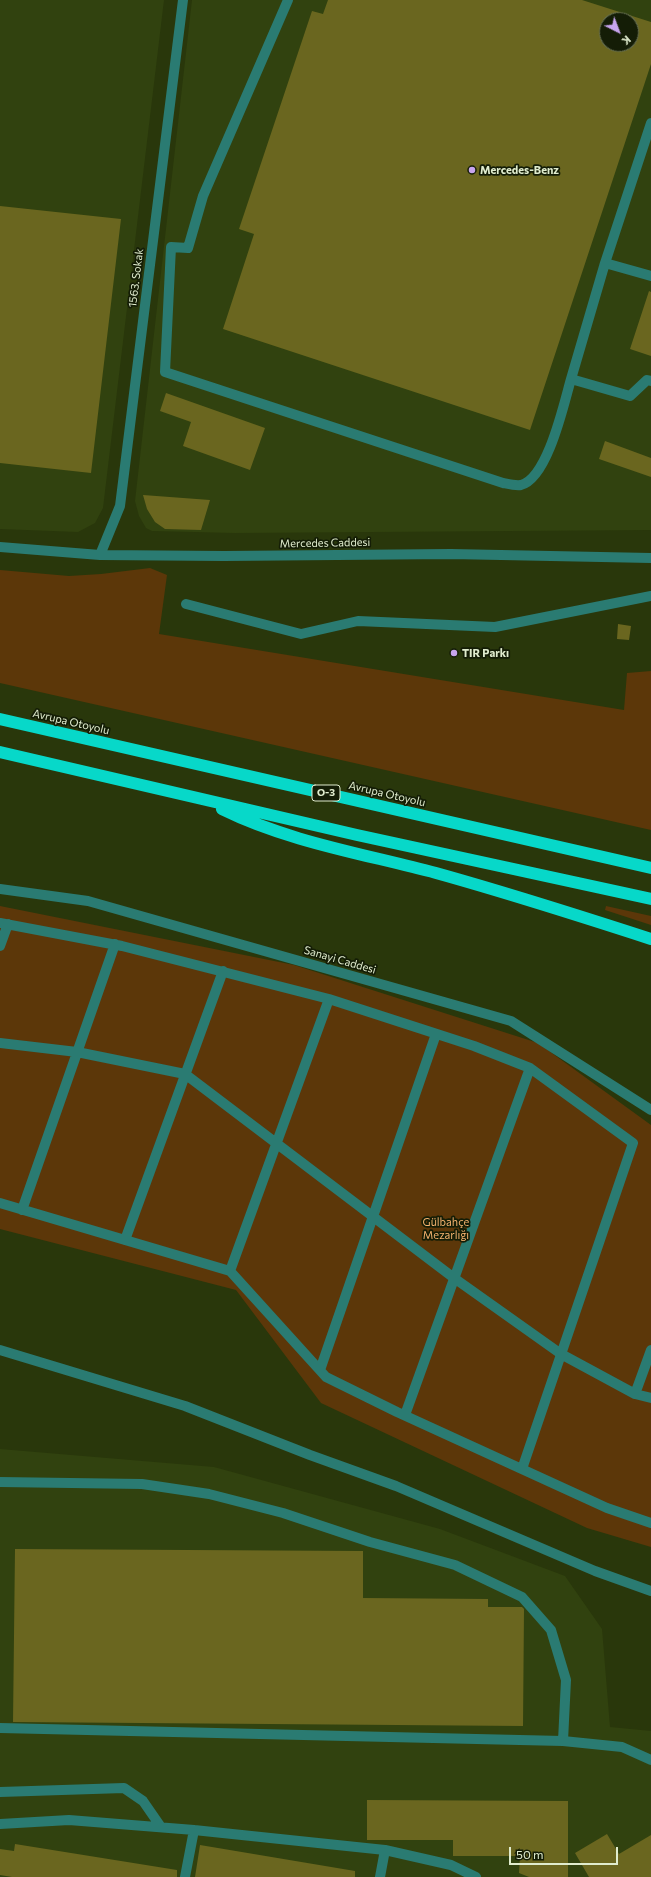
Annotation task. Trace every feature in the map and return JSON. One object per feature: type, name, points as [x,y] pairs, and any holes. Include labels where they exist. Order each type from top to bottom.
[{"type":"highway","name":"Avrupa Otoyolu","points":[[0,719],[651,868]]},
{"type":"highway","points":[[0,752],[357,835],[651,899]]},
{"type":"highway","points":[[201,799],[246,821],[298,838],[436,873],[651,939]]},
{"type":"street","name":"1563. Sokak","points":[[100,555],[120,506],[183,0]]},
{"type":"street","points":[[288,0],[203,196],[188,248],[171,247],[165,372],[503,483],[521,486],[532,479],[548,454],[605,263],[651,123]]},
{"type":"street","points":[[605,263],[651,276]]},
{"type":"street","points":[[571,379],[630,396],[647,380],[651,381]]},
{"type":"street","name":"Mercedes Caddesi","points":[[0,547],[100,555],[224,556],[452,554],[651,558]]},
{"type":"street","points":[[186,604],[301,634],[358,621],[495,627],[651,596]]},
{"type":"street","name":"Sanayi Caddesi","points":[[0,889],[88,901],[511,1021],[651,1110]]},
{"type":"street","points":[[0,946],[4,923],[115,944],[329,999],[436,1034],[530,1068],[633,1143],[522,1469]]},
{"type":"street","points":[[22,1210],[115,944]]},
{"type":"street","points":[[125,1240],[223,971]]},
{"type":"street","points":[[230,1271],[329,999]]},
{"type":"street","points":[[320,1370],[436,1034]]},
{"type":"street","points":[[0,1043],[77,1052],[185,1074],[276,1144],[373,1215],[454,1278],[561,1354],[635,1394],[651,1398]]},
{"type":"street","points":[[405,1415],[530,1068]]},
{"type":"street","points":[[0,1203],[230,1271],[326,1377],[608,1508],[651,1523]]},
{"type":"street","points":[[0,1350],[185,1406],[310,1455],[396,1486],[595,1571],[651,1591]]},
{"type":"street","points":[[635,1394],[651,1350]]},
{"type":"street","points":[[0,1482],[142,1484],[209,1494],[283,1513],[370,1542],[455,1565],[522,1597],[551,1630],[566,1680],[563,1741]]},
{"type":"street","points":[[0,1728],[563,1741],[622,1748],[651,1760]]},
{"type":"street","points":[[0,1792],[124,1788],[143,1801],[161,1827]]},
{"type":"street","points":[[0,1824],[69,1820],[194,1830],[385,1850],[451,1865],[476,1877]]},
{"type":"street","points":[[185,1877],[194,1830]]},
{"type":"street","points":[[380,1877],[385,1850]]},
{"type":"shaded area","points":[[0,0],[164,0],[103,508],[95,523],[78,532],[0,529]]},
{"type":"shaded area","points":[[192,0],[651,0],[651,530],[235,533],[152,531],[146,528],[139,516],[135,501]]},
{"type":"shaded area","points":[[0,1449],[214,1467],[440,1529],[565,1576],[602,1629],[610,1727],[651,1731],[651,1877],[0,1877]]},
{"type":"green space","points":[[150,568],[167,575],[159,634],[624,710],[627,673],[651,671],[651,830],[0,683],[0,570],[69,576]]},
{"type":"green space","name":"Gülbahçe Mezarlığı","points":[[0,906],[294,965],[538,1043],[651,1125],[651,1547],[587,1528],[321,1403],[236,1290],[0,1229]]},
{"type":"green space","points":[[606,906],[651,916],[651,925],[605,910]]},
{"type":"building","points":[[328,0],[582,0],[620,12],[599,12],[599,52],[639,52],[639,18],[651,22],[651,64],[530,430],[223,329],[254,234],[239,229],[312,11],[323,14]]},
{"type":"building","points":[[0,206],[121,219],[91,473],[0,463]]},
{"type":"building","points":[[649,291],[651,292],[651,356],[630,349]]},
{"type":"building","points":[[166,393],[265,428],[250,470],[183,446],[191,422],[160,411]]},
{"type":"building","points":[[605,441],[651,458],[651,477],[599,459]]},
{"type":"building","points":[[143,495],[210,500],[201,530],[165,529],[155,522],[147,509]]},
{"type":"building","points":[[618,624],[631,626],[629,640],[617,639]]},
{"type":"building","points":[[15,1549],[363,1551],[363,1598],[488,1599],[488,1607],[522,1607],[524,1609],[523,1726],[13,1722]]},
{"type":"building","points":[[367,1800],[568,1801],[568,1877],[529,1877],[519,1873],[520,1856],[453,1856],[453,1840],[367,1840]]},
{"type":"building","points":[[607,1834],[619,1854],[651,1835],[651,1877],[589,1877],[575,1853]]},
{"type":"building","points":[[15,1844],[177,1870],[177,1877],[12,1877],[0,1875],[0,1849],[14,1851]]},
{"type":"building","points":[[200,1845],[355,1871],[355,1877],[195,1877]]},
{"type":"place","name":"Mercedes-Benz","points":[[472,170]]},
{"type":"place","name":"TIR Parkı","points":[[454,653]]}]
